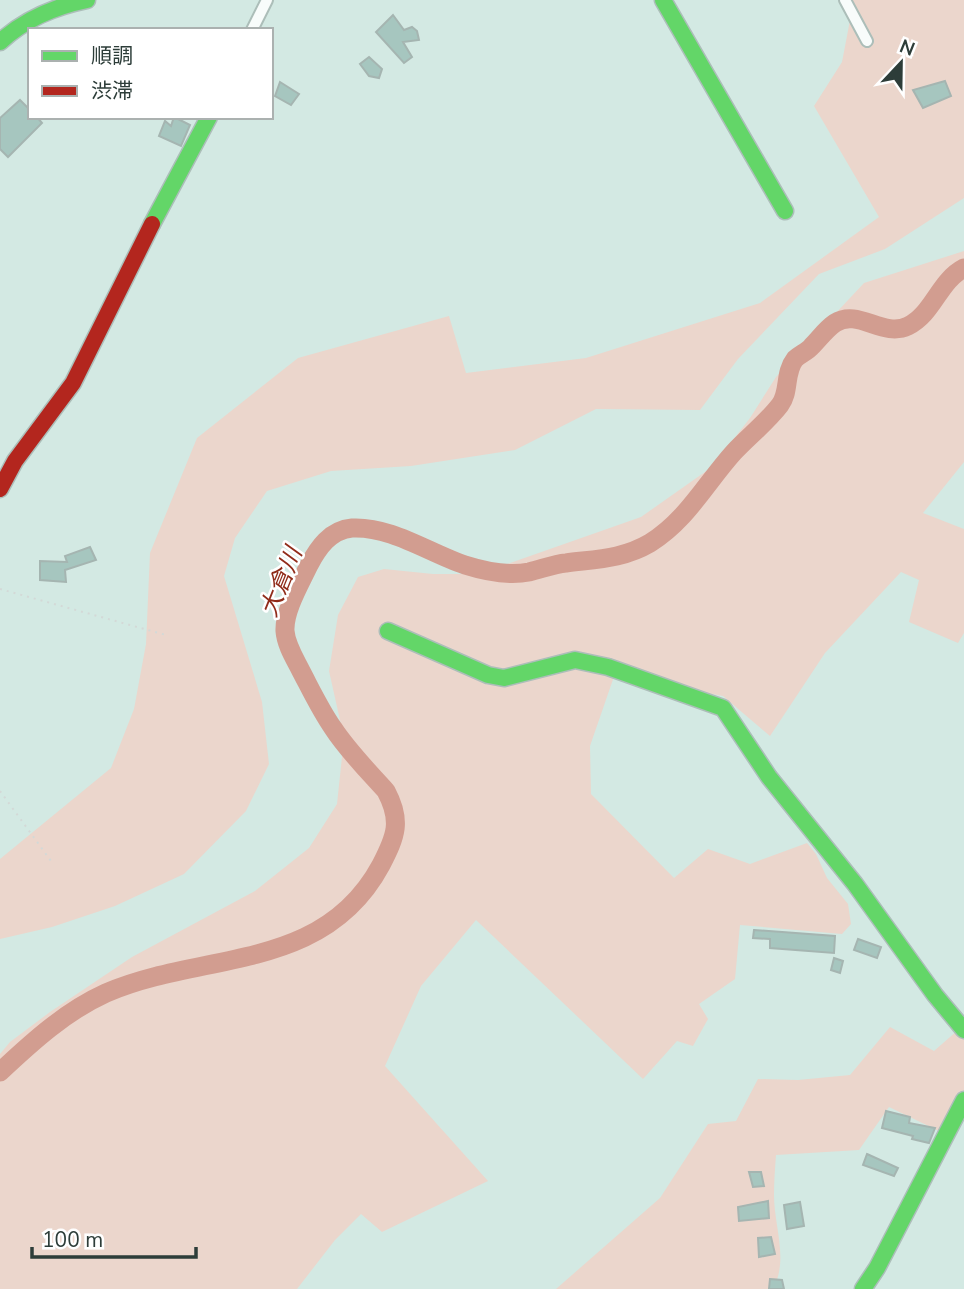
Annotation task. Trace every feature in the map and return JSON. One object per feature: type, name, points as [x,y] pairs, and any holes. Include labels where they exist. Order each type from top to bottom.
[{"type":"street","points":[[0,42],[37,14],[61,5],[87,0]]},
{"type":"street","points":[[253,28],[267,0]]},
{"type":"street","points":[[663,0],[785,211]]},
{"type":"street","points":[[845,0],[867,41]]},
{"type":"street","points":[[0,489],[15,461],[73,383],[168,192],[208,119]]},
{"type":"street","points":[[388,631],[488,675],[504,678],[575,660],[608,667],[723,708],[745,746],[856,885],[940,1004],[964,1030]]},
{"type":"street","points":[[863,1289],[877,1268],[964,1100]]},
{"type":"path","points":[[0,589],[166,635]]},
{"type":"path","points":[[0,791],[51,861]]},
{"type":"shaded area","points":[[850,0],[964,0],[964,198],[885,249],[819,274],[738,359],[700,410],[596,409],[515,450],[411,466],[331,471],[267,491],[235,538],[224,576],[262,702],[269,764],[246,811],[184,874],[115,906],[52,927],[0,939],[0,859],[111,768],[134,709],[146,644],[150,553],[197,438],[298,358],[449,316],[466,373],[586,358],[760,303],[879,217],[814,106],[842,62],[851,15]]},
{"type":"shaded area","points":[[964,251],[964,462],[923,513],[964,529],[964,633],[958,643],[909,622],[919,580],[901,572],[825,653],[770,736],[723,696],[685,689],[618,665],[590,746],[591,794],[674,878],[708,849],[750,864],[807,843],[816,854],[827,878],[848,904],[851,924],[842,934],[740,925],[735,979],[699,1004],[708,1019],[693,1046],[677,1041],[643,1079],[476,920],[421,986],[385,1066],[488,1181],[382,1232],[361,1214],[335,1240],[297,1289],[0,1289],[0,1054],[10,1042],[50,1012],[132,957],[255,891],[309,848],[337,804],[344,738],[329,671],[338,615],[358,577],[384,569],[433,574],[479,574],[641,517],[712,467],[750,418],[776,377],[864,283]]},
{"type":"shaded area","points":[[890,1027],[934,1051],[958,1030],[964,1037],[964,1119],[943,1133],[889,1107],[859,1150],[776,1155],[774,1195],[780,1266],[773,1289],[556,1289],[660,1198],[708,1124],[736,1121],[758,1079],[798,1080],[850,1075]]},
{"type":"building","points":[[393,15],[404,30],[412,27],[417,31],[419,40],[403,42],[412,57],[404,63],[376,32]]},
{"type":"building","points":[[369,57],[382,69],[379,78],[369,76],[360,64]]},
{"type":"building","points":[[945,81],[951,96],[923,108],[913,90]]},
{"type":"building","points":[[280,82],[299,94],[291,105],[275,96]]},
{"type":"building","points":[[20,100],[28,108],[28,119],[39,119],[42,123],[8,157],[0,149],[0,118]]},
{"type":"building","points":[[173,119],[190,125],[181,146],[159,136],[165,121],[171,126]]},
{"type":"building","points":[[90,547],[96,560],[65,570],[66,582],[40,580],[40,561],[67,562],[65,556]]},
{"type":"building","points":[[754,930],[835,936],[834,953],[770,948],[770,939],[753,938]]},
{"type":"building","points":[[858,939],[881,947],[877,958],[854,950]]},
{"type":"building","points":[[834,958],[843,961],[840,973],[831,970]]},
{"type":"building","points":[[886,1111],[910,1117],[909,1123],[935,1128],[929,1143],[882,1128]]},
{"type":"building","points":[[867,1154],[898,1168],[894,1176],[863,1165]]},
{"type":"building","points":[[749,1172],[761,1172],[764,1186],[753,1187]]},
{"type":"building","points":[[768,1201],[769,1218],[739,1221],[738,1207]]},
{"type":"building","points":[[800,1202],[804,1226],[787,1229],[784,1205]]},
{"type":"building","points":[[771,1237],[775,1254],[759,1257],[758,1238]]},
{"type":"building","points":[[770,1279],[782,1280],[784,1289],[769,1289]]},
{"type":"waterway","name":"大倉川","points":[[0,1072],[63,1018],[106,993],[143,980],[258,954],[294,942],[327,925],[357,900],[381,865],[395,828],[391,802],[386,791],[352,753],[329,721],[289,647],[285,631],[293,598],[313,559],[331,536],[352,528],[381,531],[465,565],[505,573],[529,572],[561,564],[609,558],[640,548],[675,523],[734,452],[775,411],[783,400],[789,370],[795,359],[832,325],[844,319],[853,319],[889,328],[908,326],[924,314],[948,281],[964,268]]},
{"type":"traffic: fast","points":[[0,42],[40,15],[87,0]]},
{"type":"traffic: fast","points":[[663,0],[785,211]]},
{"type":"traffic: fast","points":[[152,224],[208,119]]},
{"type":"traffic: fast","points":[[388,631],[488,675],[504,678],[575,660],[608,667],[723,708],[769,777],[855,884],[935,995],[964,1030]]},
{"type":"traffic: fast","points":[[863,1289],[877,1268],[964,1100]]},
{"type":"traffic: jam","points":[[0,489],[15,461],[73,383],[152,224]]}]
